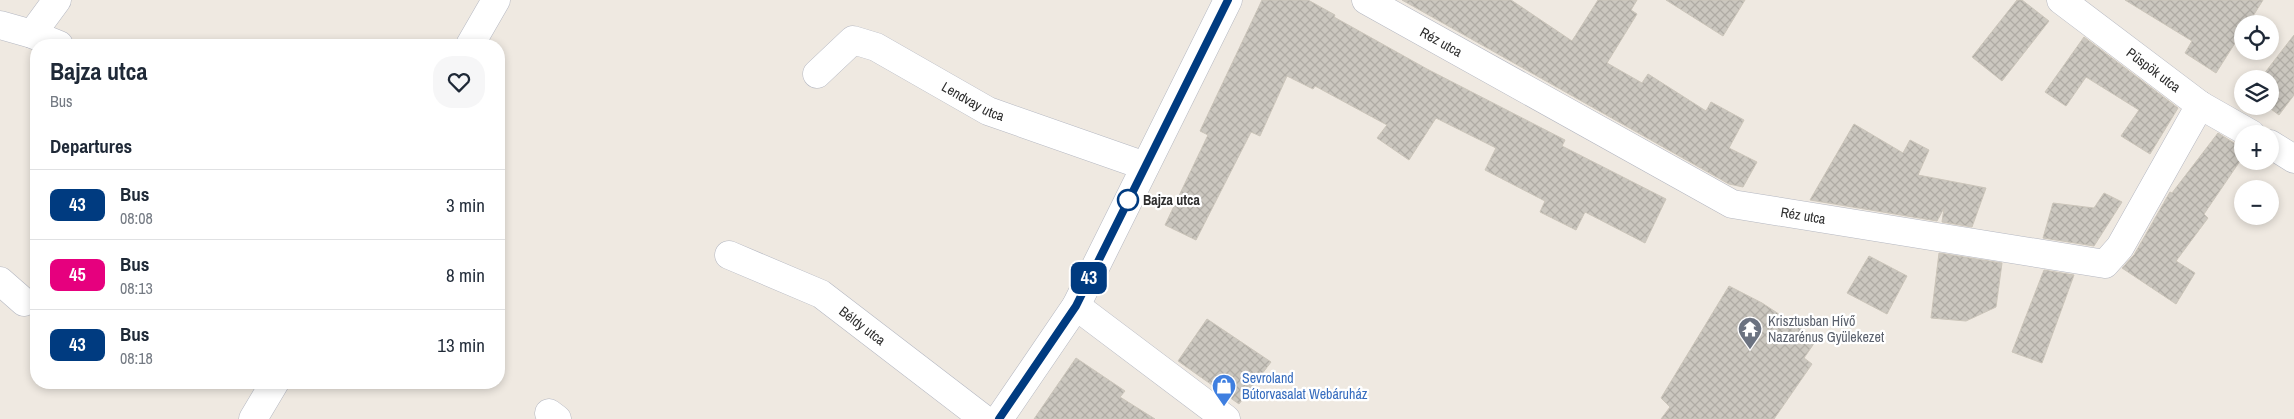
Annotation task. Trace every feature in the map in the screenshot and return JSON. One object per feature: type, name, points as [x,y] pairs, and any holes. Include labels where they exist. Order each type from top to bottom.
[{"type":"street","points":[[32,34],[57,0]]},
{"type":"street","points":[[473,39],[496,0]]},
{"type":"street","points":[[999,419],[1076,306],[1228,0]]},
{"type":"street","name":"Réz utca","points":[[1366,0],[1732,204],[2105,264],[2120,247],[2200,105]]},
{"type":"street","name":"Püspök utca","points":[[2061,0],[2200,105],[2235,125]]},
{"type":"street","points":[[0,25],[44,39]]},
{"type":"street","name":"Lendvay utca","points":[[817,74],[853,40],[876,47],[988,110],[1145,166]]},
{"type":"street","points":[[2279,150],[2294,159]]},
{"type":"street","name":"Béldy utca","points":[[729,255],[821,294],[984,419]]},
{"type":"street","points":[[0,282],[24,302]]},
{"type":"street","points":[[1076,306],[1226,419]]},
{"type":"street","points":[[252,419],[271,389]]},
{"type":"building","points":[[1262,0],[1308,0],[1335,15],[1334,17],[1427,69],[1565,140],[1562,146],[1666,199],[1645,243],[1585,212],[1576,230],[1540,212],[1545,201],[1485,170],[1496,148],[1436,118],[1409,160],[1377,138],[1387,125],[1315,86],[1313,89],[1287,76],[1260,136],[1251,132],[1196,240],[1165,225],[1208,135],[1200,131]]},
{"type":"building","points":[[1402,0],[1511,0],[1572,41],[1598,0],[1637,0],[1631,10],[1637,14],[1607,63],[1642,83],[1648,74],[1706,111],[1711,102],[1744,120],[1729,148],[1757,162],[1743,187],[1729,184]]},
{"type":"building","points":[[1666,0],[1745,0],[1723,36]]},
{"type":"building","points":[[2017,0],[2022,0],[2049,21],[2002,81],[1972,57]]},
{"type":"building","points":[[2125,0],[2263,0],[2254,15],[2234,15],[2234,45],[2216,73],[2185,53],[2192,41]]},
{"type":"building","points":[[2294,35],[2294,95],[2279,115],[2279,70],[2267,70],[2275,60],[2279,60],[2279,54]]},
{"type":"building","points":[[2084,37],[2178,108],[2150,154],[2121,136],[2139,110],[2086,77],[2066,106],[2045,92]]},
{"type":"building","points":[[1854,124],[1903,153],[1910,140],[1929,150],[1918,175],[1986,188],[1972,227],[1942,222],[1944,208],[1937,221],[1810,200]]},
{"type":"building","points":[[2218,133],[2234,143],[2234,170],[2204,214],[2208,218],[2176,261],[2195,273],[2176,304],[2122,268],[2134,255],[2170,192],[2172,193]]},
{"type":"building","points":[[2104,193],[2122,202],[2094,246],[2043,238],[2053,203],[2094,208]]},
{"type":"building","points":[[1939,253],[2002,263],[1996,307],[1966,321],[1931,318]]},
{"type":"building","points":[[1869,256],[1907,276],[1887,314],[1847,293]]},
{"type":"building","points":[[2044,270],[2074,275],[2042,363],[2012,352]]},
{"type":"building","name":"Krisztusban Hívő Nazarénus Gyülekezet","points":[[1729,286],[1762,303],[1817,339],[1804,358],[1812,364],[1774,419],[1661,419],[1670,407],[1661,398]]},
{"type":"building","points":[[1207,319],[1271,362],[1239,404],[1178,361]]},
{"type":"building","points":[[1076,358],[1125,391],[1120,397],[1155,419],[1034,419]]},
{"type":"bus line","name":"43","points":[[999,419],[1076,306],[1228,0]]},
{"type":"place","name":"Bajza utca","points":[[1128,200]]},
{"type":"place","name":"Krisztusban Hívő Nazarénus Gyülekezet","points":[[1750,350]]},
{"type":"place","name":"Sevroland Bútorvasalat Webáruház","points":[[1224,407]]}]
